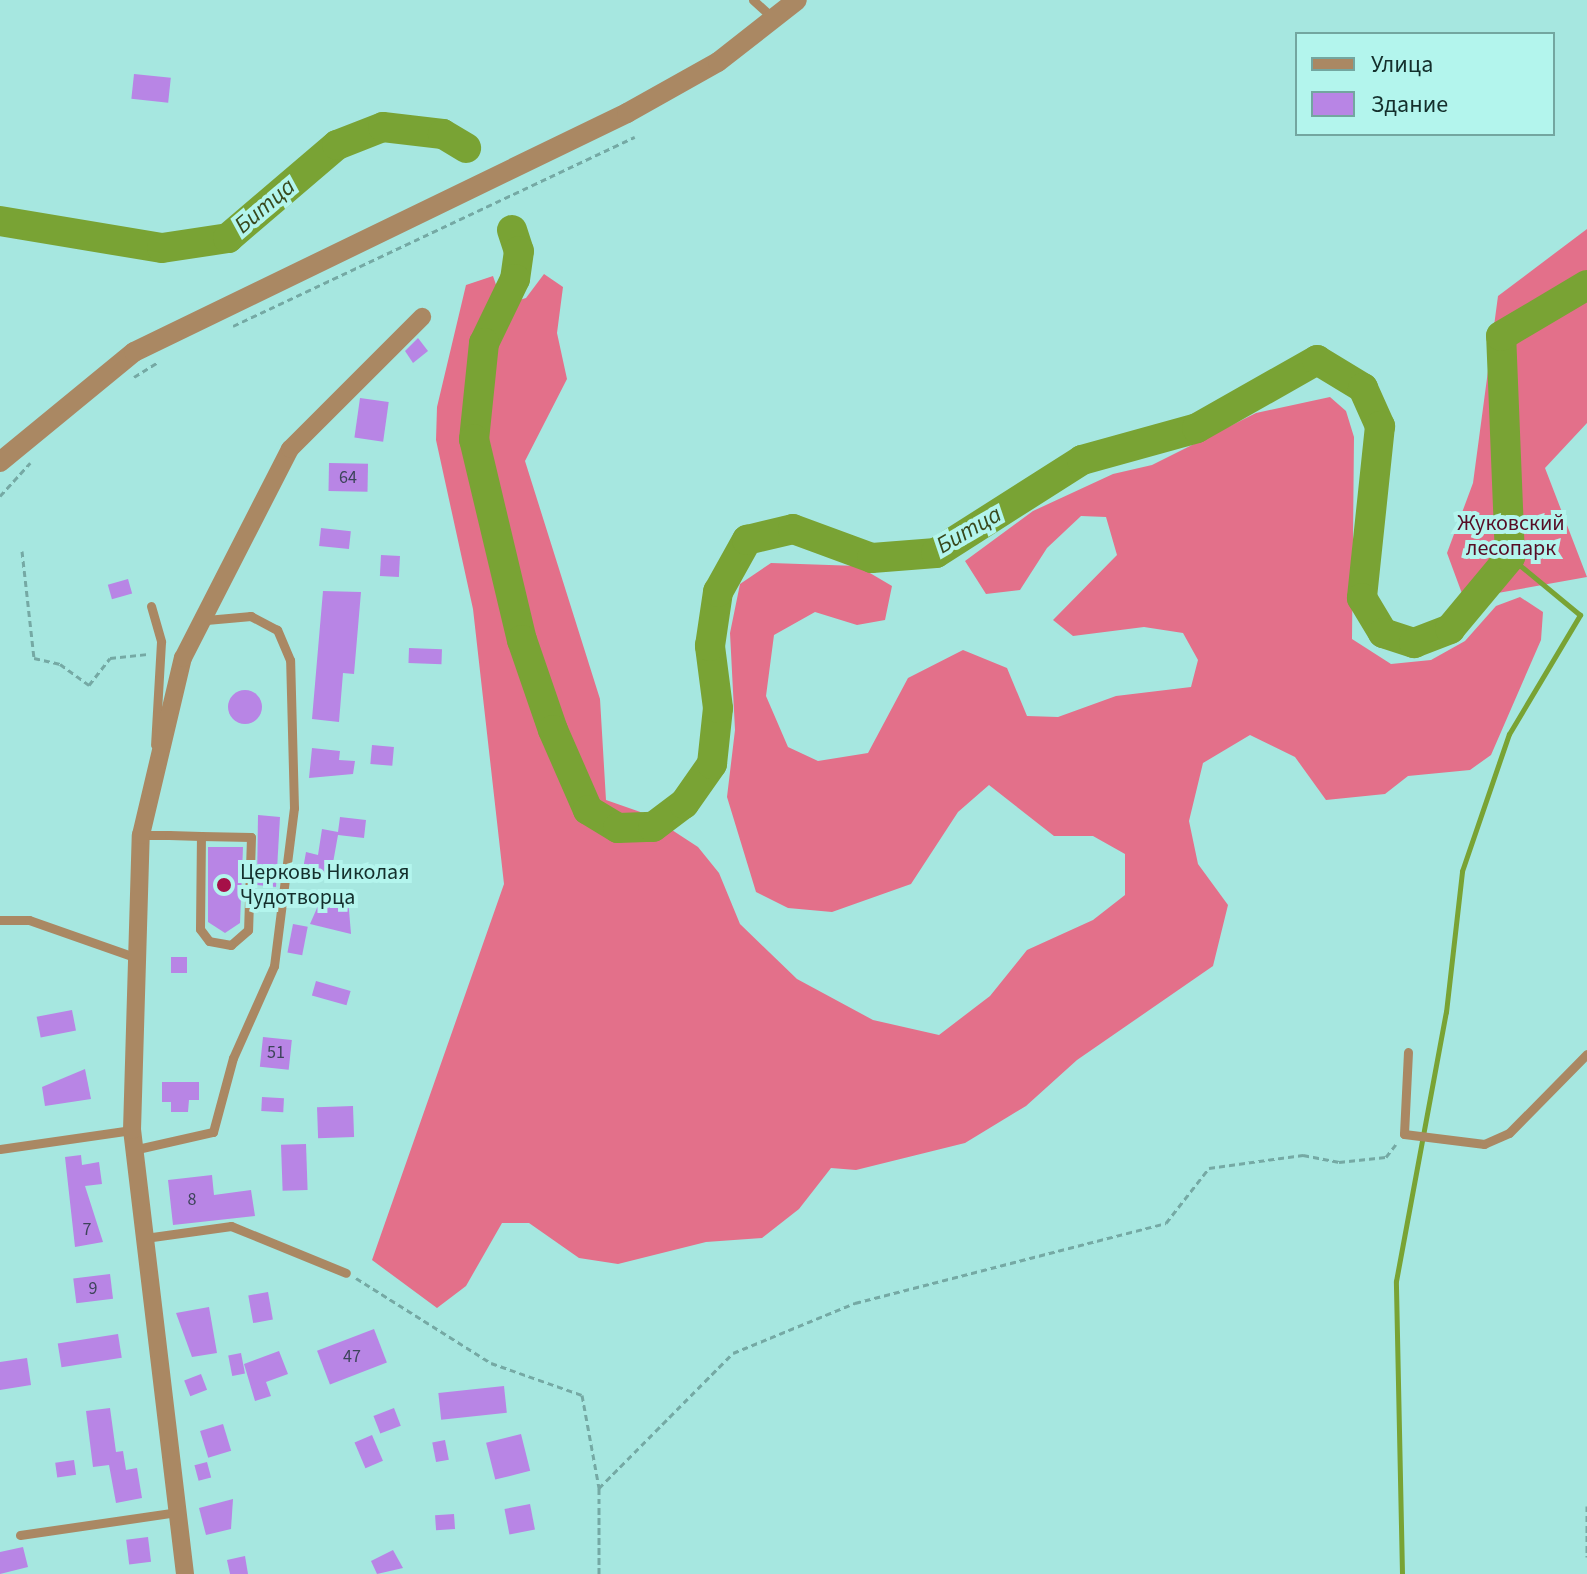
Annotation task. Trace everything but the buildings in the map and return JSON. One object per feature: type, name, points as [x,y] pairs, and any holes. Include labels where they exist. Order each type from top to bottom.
[{"type":"street","points":[[0,462],[134,352],[627,113],[718,62],[797,0]]},
{"type":"street","points":[[185,1574],[141,1238],[133,1150],[141,835],[183,658],[206,620],[290,449],[422,317]]},
{"type":"lane","points":[[753,0],[774,19]]},
{"type":"lane","points":[[151,606],[159,652],[154,774]]},
{"type":"lane","points":[[133,1150],[213,1132],[233,1058],[274,966],[294,808],[290,660],[277,630],[251,616],[206,620]]},
{"type":"lane","points":[[141,835],[201,836],[251,837],[248,930],[231,945],[209,941],[200,929],[201,836]]},
{"type":"lane","points":[[0,920],[29,920],[140,959]]},
{"type":"lane","points":[[1408,1052],[1404,1134],[1484,1144],[1509,1133],[1587,1054]]},
{"type":"lane","points":[[0,1149],[132,1130]]},
{"type":"lane","points":[[141,1238],[231,1226],[346,1273]]},
{"type":"lane","points":[[20,1535],[178,1512]]},
{"type":"path","points":[[223,330],[635,137]]},
{"type":"path","points":[[122,386],[170,356]]},
{"type":"path","points":[[0,496],[35,458]]},
{"type":"path","points":[[22,551],[34,658],[60,664],[89,685],[110,658],[159,652]]},
{"type":"path","points":[[599,1488],[733,1353],[855,1303],[1166,1223],[1209,1168],[1303,1155],[1339,1162],[1386,1157],[1404,1134]]},
{"type":"path","points":[[346,1273],[491,1363],[582,1395],[599,1488],[599,1574]]},
{"type":"path","points":[[1587,1506],[1587,1557]]},
{"type":"green space","name":"Жуковский лесопарк","points":[[1587,229],[1587,423],[1545,468],[1587,577],[1464,599],[1447,553],[1473,483],[1498,296]]},
{"type":"green space","points":[[544,274],[563,287],[557,333],[567,379],[525,461],[600,699],[606,800],[649,815],[698,847],[719,873],[740,924],[797,979],[873,1020],[939,1035],[990,996],[1027,950],[1093,920],[1125,895],[1125,854],[1093,836],[1054,836],[989,785],[958,812],[911,884],[832,912],[788,908],[756,892],[727,797],[735,730],[730,633],[740,584],[771,563],[858,566],[892,586],[885,620],[857,625],[815,612],[774,635],[766,696],[788,747],[818,761],[868,753],[908,678],[963,650],[1007,668],[1027,716],[1058,717],[1116,696],[1191,687],[1198,660],[1183,633],[1144,627],[1073,636],[1053,620],[1117,555],[1106,517],[1081,516],[1047,548],[1020,590],[986,594],[965,561],[1033,511],[1113,474],[1152,465],[1256,413],[1330,397],[1346,411],[1354,437],[1352,639],[1391,664],[1431,660],[1465,641],[1496,606],[1520,597],[1543,612],[1541,640],[1491,755],[1470,770],[1408,776],[1385,794],[1326,800],[1295,757],[1250,735],[1203,763],[1189,821],[1198,864],[1228,905],[1213,966],[1077,1060],[1026,1106],[965,1143],[856,1170],[831,1168],[799,1209],[762,1238],[706,1242],[618,1264],[579,1258],[529,1223],[502,1223],[466,1286],[437,1308],[372,1260],[504,884],[473,609],[436,440],[437,407],[466,285],[493,276],[503,305],[526,298]]},
{"type":"waterway","name":"Битца","points":[[0,221],[162,248],[228,238],[337,145],[383,127],[443,134],[466,148]]},
{"type":"waterway","name":"Битца","points":[[512,230],[519,251],[515,279],[484,343],[474,439],[522,640],[553,730],[588,810],[618,828],[653,827],[684,804],[712,764],[718,708],[710,646],[718,592],[747,540],[793,529],[872,558],[936,553],[1082,460],[1197,428],[1317,360],[1363,388],[1380,426],[1362,598],[1383,633],[1414,643],[1450,629],[1510,557],[1501,336],[1587,285]]},
{"type":"waterway","points":[[1402,1574],[1396,1281],[1446,1012],[1462,871],[1509,734],[1580,615],[1510,557]]},
{"type":"place","name":"Церковь Николая Чудотворца","points":[[224,885]]}]
